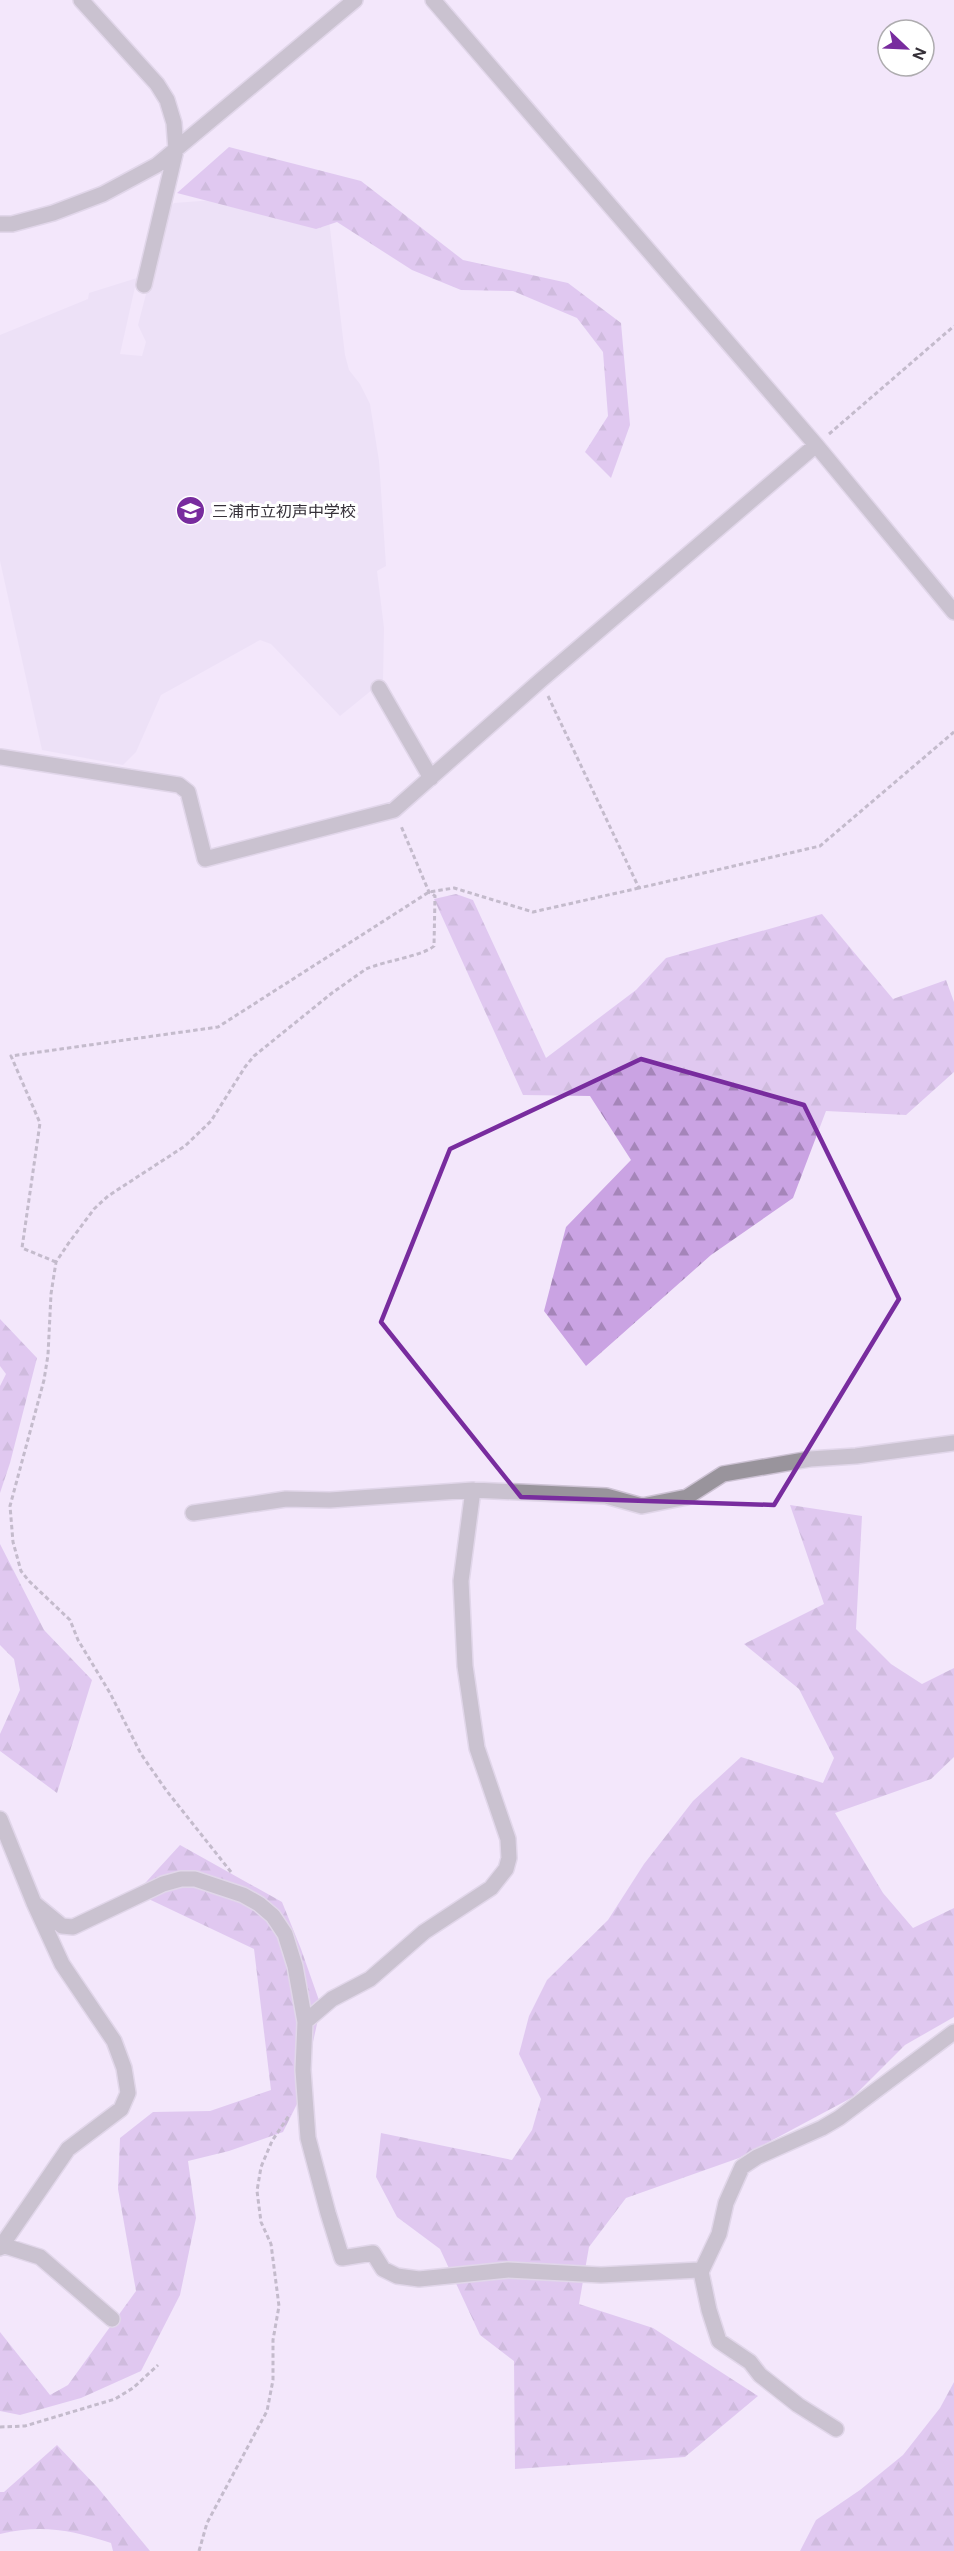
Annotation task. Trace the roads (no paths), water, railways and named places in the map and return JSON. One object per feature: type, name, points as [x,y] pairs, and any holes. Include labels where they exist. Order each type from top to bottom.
[{"type":"street","points":[[81,0],[157,84],[166,100],[174,123],[176,150],[144,285]]},
{"type":"street","points":[[0,224],[53,213],[103,194],[157,165],[355,0]]},
{"type":"street","points":[[433,0],[816,445],[954,612]]},
{"type":"street","points":[[0,757],[179,784],[188,792],[206,859],[394,810],[816,445]]},
{"type":"street","points":[[379,688],[431,778]]},
{"type":"street","points":[[193,1513],[286,1500],[330,1500],[473,1490],[606,1496],[642,1506],[687,1497],[723,1474],[810,1459],[856,1456],[954,1443]]},
{"type":"street","points":[[304,2022],[332,1999],[370,1979],[424,1932],[491,1888],[506,1869],[509,1857],[508,1839],[477,1748],[464,1656],[461,1581],[473,1490]]},
{"type":"street","points":[[0,1819],[62,1964],[114,2041],[124,2067],[128,2093],[121,2109],[68,2149],[1,2246],[40,2258],[112,2319]]},
{"type":"street","points":[[34,1902],[62,1926],[73,1927],[181,1878],[204,1882],[243,1895],[259,1904],[273,1916],[285,1934],[295,1966],[304,2022],[304,2098],[308,2138],[342,2258],[373,2253],[383,2269],[397,2276],[419,2279],[508,2270],[601,2275],[637,2271],[699,2270],[701,2272]]},
{"type":"street","points":[[836,2430],[798,2405],[760,2375],[750,2362],[719,2341],[709,2310],[701,2272],[719,2234],[726,2203],[742,2167],[757,2157],[830,2123],[954,2032]]},
{"type":"place","name":"三浦市立初声中学校","points":[[191,511]]}]
